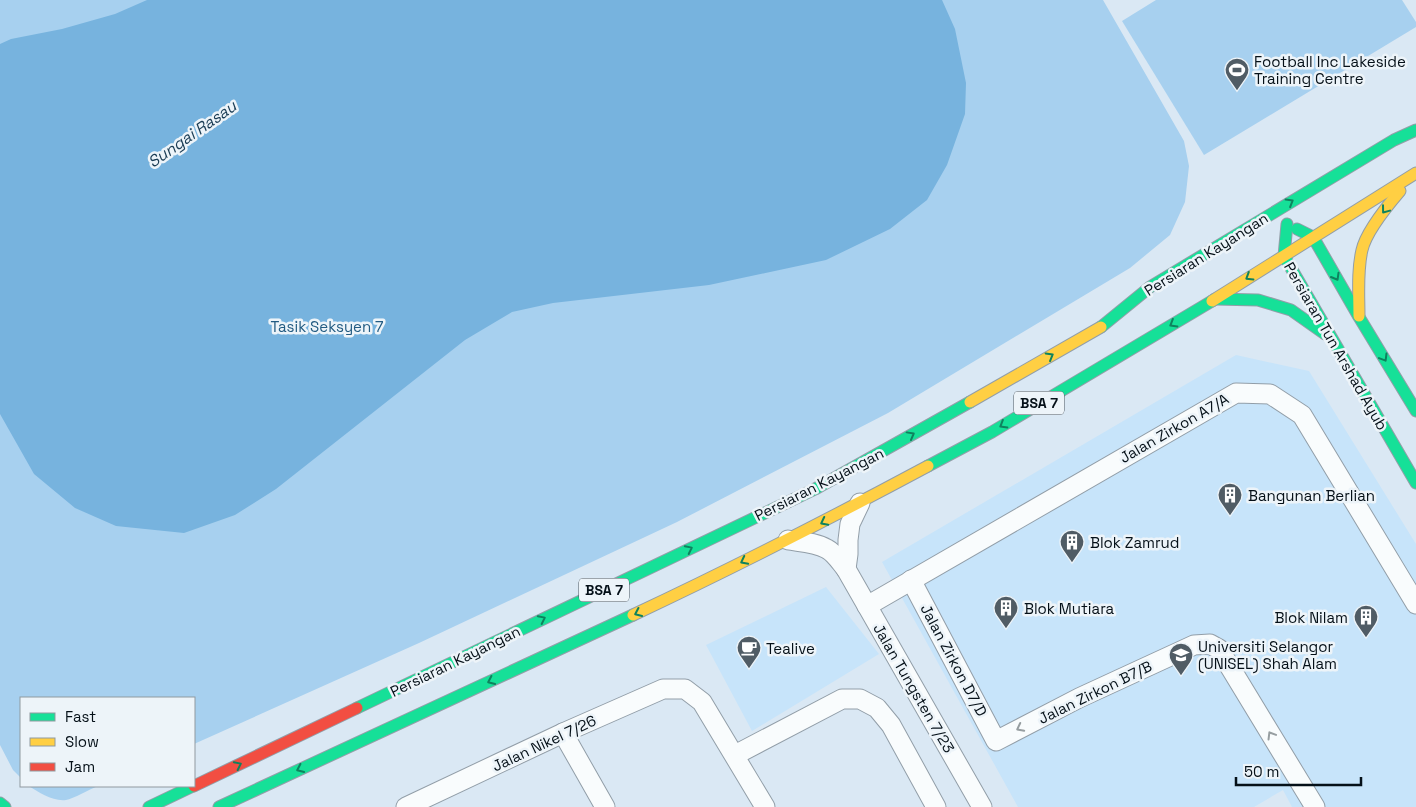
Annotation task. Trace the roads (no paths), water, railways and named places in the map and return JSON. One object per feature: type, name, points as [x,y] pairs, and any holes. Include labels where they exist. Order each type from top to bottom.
[{"type":"main road","name":"Persiaran Kayangan","points":[[195,786],[815,488],[950,414],[1104,325],[1150,287],[1394,140],[1416,130]]},
{"type":"main road","points":[[1359,317],[1359,274],[1362,248],[1385,209],[1416,173]]},
{"type":"main road","name":"BSA 7","points":[[219,807],[682,592],[860,503],[992,432],[1215,299],[1416,173]]},
{"type":"main road","points":[[1273,232],[1291,222],[1314,237],[1359,317],[1416,411]]},
{"type":"main road","name":"Persiaran Tun Arshad Ayub","points":[[1291,222],[1284,256],[1416,483]]},
{"type":"main road","points":[[1215,299],[1258,300],[1291,310],[1332,340]]},
{"type":"main road","points":[[1104,325],[1144,307]]},
{"type":"main road","name":"Persiaran Kayangan","points":[[149,807],[192,787]]},
{"type":"main road","points":[[0,803],[5,807]]},
{"type":"street","name":"Jalan Zirkon A7/A","points":[[867,606],[1236,393],[1270,394],[1302,414],[1416,604]]},
{"type":"street","points":[[846,569],[850,524],[860,503]]},
{"type":"street","name":"Jalan Tungsten 7/23","points":[[788,540],[813,544],[828,549],[846,569],[982,807]]},
{"type":"street","name":"Jalan Zirkon D7/D","points":[[911,580],[996,740]]},
{"type":"street","name":"Jalan Zirkon B7/B","points":[[996,740],[1079,698],[1194,645],[1210,644],[1219,649],[1315,807]]},
{"type":"street","name":"Jalan Nikel 7/26","points":[[406,807],[435,801],[563,733],[663,689],[685,689],[702,702],[735,755]]},
{"type":"street","points":[[766,807],[735,755],[842,699],[860,698],[878,708],[891,725],[936,807]]},
{"type":"street","points":[[563,733],[605,807]]},
{"type":"water","name":"Tasik Seksyen 7","points":[[147,0],[942,0],[955,29],[966,83],[965,114],[947,165],[927,200],[890,229],[826,260],[709,285],[553,303],[512,312],[465,340],[276,489],[235,515],[184,533],[116,526],[75,508],[34,474],[0,414],[0,44],[11,39],[62,29],[115,14]]},
{"type":"place","name":"Football Inc Lakeside Training Centre","points":[[1237,91]]},
{"type":"place","name":"Bangunan Berlian","points":[[1230,516]]},
{"type":"place","name":"Blok Zamrud","points":[[1072,563]]},
{"type":"place","name":"Blok Mutiara","points":[[1006,629]]},
{"type":"place","name":"Blok Nilam","points":[[1366,638]]},
{"type":"place","name":"Tealive","points":[[749,669]]},
{"type":"place","name":"Universiti Selangor (UNISEL) Shah Alam","points":[[1181,676]]},
{"type":"water label","name":"Sungai Rasau","points":[[192,134]]}]
